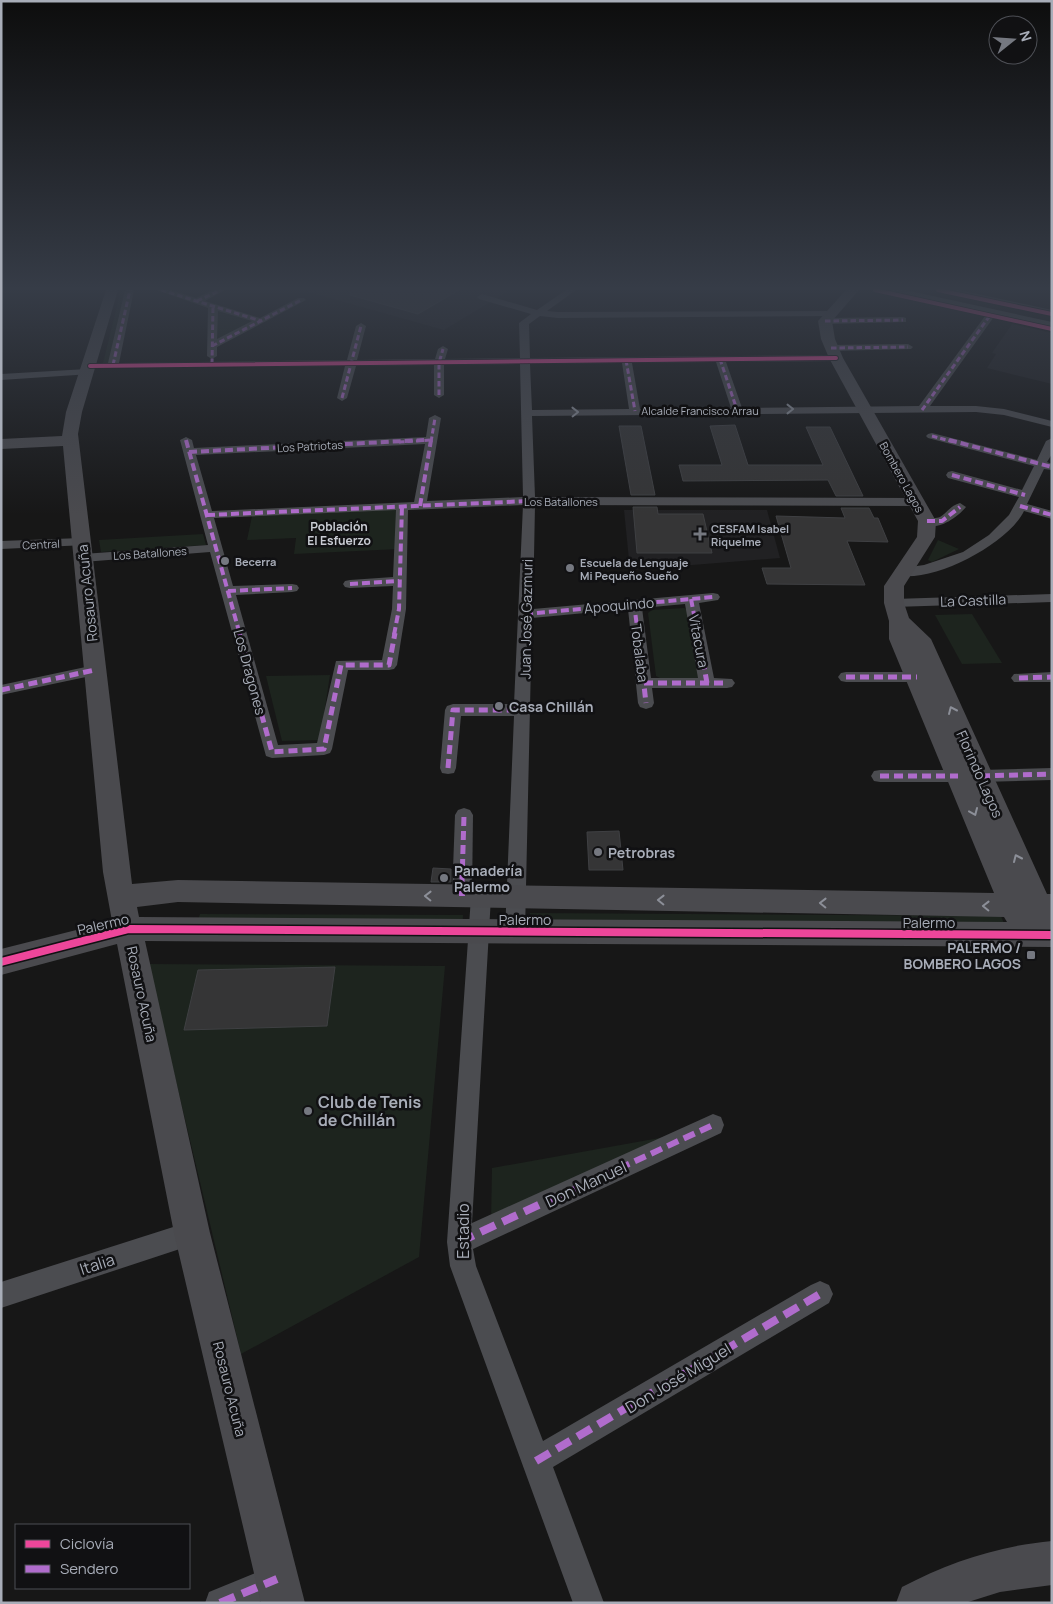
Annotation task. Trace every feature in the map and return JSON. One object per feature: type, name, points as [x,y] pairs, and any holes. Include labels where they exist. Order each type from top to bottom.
[{"type":"street","name":"Rosauro Acuña","points":[[89,365],[72,422],[71,442],[112,839],[125,913],[192,1233],[280,1591]]},
{"type":"street","points":[[1,378],[128,365]]},
{"type":"street","points":[[342,398],[351,365]]},
{"type":"street","points":[[439,365],[439,395]]},
{"type":"street","name":"Juan José Gazmuri","points":[[515,932],[529,501],[525,365]]},
{"type":"street","points":[[627,365],[635,411]]},
{"type":"street","points":[[722,365],[737,410]]},
{"type":"street","name":"Bombero Lagos","points":[[840,365],[863,409],[927,520],[926,537],[902,572]]},
{"type":"street","points":[[922,410],[954,365]]},
{"type":"street","name":"Alcalde Francisco Arrau","points":[[526,413],[976,409],[1004,412],[1052,424]]},
{"type":"street","points":[[420,506],[434,418]]},
{"type":"street","points":[[932,436],[1046,466]]},
{"type":"street","name":"Los Patriotas","points":[[188,446],[431,440]]},
{"type":"street","points":[[902,572],[926,569],[968,555],[994,538],[1015,517],[1022,501],[1046,466],[1052,441]]},
{"type":"street","points":[[1,444],[71,442]]},
{"type":"street","name":"Los Dragones","points":[[188,446],[272,752],[324,749],[341,665],[390,665],[399,609],[400,581]]},
{"type":"street","points":[[952,475],[1022,501],[1052,515]]},
{"type":"street","name":"Los Batallones","points":[[207,514],[529,501],[916,502]]},
{"type":"street","points":[[350,584],[400,581],[402,506]]},
{"type":"street","points":[[927,520],[942,520],[960,507]]},
{"type":"street","name":"Central","points":[[1,545],[82,550]]},
{"type":"street","name":"Los Batallones","points":[[82,550],[216,548]]},
{"type":"street","name":"Florindo Lagos","points":[[902,572],[894,586],[900,639],[917,677],[970,776],[1035,906],[1043,935]]},
{"type":"street","points":[[228,591],[292,588]]},
{"type":"street","name":"Apoquindo","points":[[525,614],[713,597]]},
{"type":"street","name":"La Castilla","points":[[896,612],[1052,598]]},
{"type":"street","name":"Vitacura","points":[[691,599],[707,683]]},
{"type":"street","name":"Tobalaba","points":[[634,603],[646,703]]},
{"type":"street","name":"Florindo Lagos","points":[[896,612],[920,639],[970,776]]},
{"type":"street","points":[[1,690],[95,670]]},
{"type":"street","points":[[846,677],[917,677]]},
{"type":"street","points":[[1019,678],[1052,677]]},
{"type":"street","points":[[644,683],[727,683]]},
{"type":"street","points":[[448,768],[453,710],[523,710]]},
{"type":"street","points":[[880,776],[1052,774]]},
{"type":"street","points":[[464,815],[471,897]]},
{"type":"street","name":"Palermo","points":[[1,962],[178,892],[1035,906]]},
{"type":"street","name":"Estadio","points":[[471,897],[478,931],[460,1242],[463,1266],[589,1603]]},
{"type":"street","name":"Palermo","points":[[125,913],[515,932],[1043,935]]},
{"type":"street","name":"Don Manuel","points":[[460,1242],[713,1125]]},
{"type":"street","name":"Italia","points":[[1,1295],[192,1233]]},
{"type":"street","name":"Don José Miguel","points":[[536,1461],[820,1294]]},
{"type":"street","points":[[918,1603],[965,1592],[993,1571],[1027,1564],[1052,1563]]},
{"type":"street","points":[[220,1603],[280,1591]]},
{"type":"shaded area","points":[[989,365],[1052,365],[1052,384],[987,368]]},
{"type":"shaded area","points":[[399,509],[399,549],[294,554],[296,538],[247,540],[252,516]]},
{"type":"shaded area","name":"CESFAM Isabel Riquelme","points":[[624,510],[767,510],[780,558],[630,570]]},
{"type":"shaded area","points":[[203,534],[206,545],[101,552],[99,540]]},
{"type":"shaded area","points":[[938,540],[959,549],[932,562],[928,560]]},
{"type":"shaded area","points":[[684,608],[689,611],[700,677],[695,679],[662,679],[656,676],[648,613],[652,610]]},
{"type":"shaded area","points":[[972,614],[1002,663],[962,664],[935,615]]},
{"type":"shaded area","points":[[330,675],[320,740],[282,741],[266,676]]},
{"type":"shaded area","points":[[530,913],[1001,916],[1008,933],[530,930]]},
{"type":"shaded area","points":[[200,914],[463,915],[462,931],[195,930]]},
{"type":"shaded area","name":"Club de Tenis de Chillán","points":[[148,964],[445,966],[419,1257],[241,1354]]},
{"type":"shaded area","points":[[676,1135],[491,1222],[492,1168]]},
{"type":"building","points":[[735,425],[748,465],[823,465],[806,427],[830,427],[863,496],[836,496],[828,480],[683,481],[679,465],[722,465],[710,426]]},
{"type":"building","points":[[619,426],[641,426],[655,495],[631,495]]},
{"type":"building","points":[[633,507],[657,507],[658,514],[703,514],[712,553],[637,553]]},
{"type":"building","points":[[841,508],[869,508],[874,518],[878,518],[888,542],[847,541],[865,585],[767,584],[762,568],[791,568],[776,516],[845,518]]},
{"type":"building","points":[[619,831],[623,870],[589,870],[587,832]]},
{"type":"building","points":[[433,868],[451,869],[451,882],[431,882]]},
{"type":"building","points":[[335,967],[327,1026],[184,1030],[198,970]]},
{"type":"marked path","points":[[342,398],[351,365]]},
{"type":"marked path","points":[[439,365],[439,395]]},
{"type":"marked path","points":[[627,365],[635,411]]},
{"type":"marked path","points":[[722,365],[737,410]]},
{"type":"marked path","points":[[922,410],[954,365]]},
{"type":"marked path","points":[[420,506],[435,418]]},
{"type":"marked path","points":[[932,436],[1052,467]]},
{"type":"marked path","points":[[186,440],[272,752],[324,749],[341,665],[389,665],[399,609],[402,506]]},
{"type":"marked path","points":[[189,452],[431,440]]},
{"type":"marked path","points":[[952,475],[1025,495]]},
{"type":"marked path","points":[[207,515],[529,501]]},
{"type":"marked path","points":[[1020,506],[1052,515]]},
{"type":"marked path","points":[[927,521],[942,521],[960,507]]},
{"type":"marked path","points":[[350,584],[399,581]]},
{"type":"marked path","points":[[228,591],[292,588]]},
{"type":"marked path","points":[[525,614],[713,597]]},
{"type":"marked path","points":[[691,599],[707,683]]},
{"type":"marked path","points":[[634,603],[646,703]]},
{"type":"marked path","points":[[1,690],[95,670]]},
{"type":"marked path","points":[[846,677],[917,677]]},
{"type":"marked path","points":[[1019,678],[1052,677]]},
{"type":"marked path","points":[[644,683],[727,683]]},
{"type":"marked path","points":[[448,768],[453,710],[523,710]]},
{"type":"marked path","points":[[981,776],[1052,774]]},
{"type":"marked path","points":[[880,776],[958,776]]},
{"type":"marked path","points":[[462,896],[464,815]]},
{"type":"marked path","points":[[459,1242],[713,1125]]},
{"type":"marked path","points":[[536,1461],[820,1294]]},
{"type":"marked path","points":[[220,1603],[277,1579]]},
{"type":"cycle path","points":[[90,366],[197,365]]},
{"type":"cycle path","points":[[1,962],[129,929],[1052,935]]},
{"type":"place","name":"CESFAM Isabel Riquelme","points":[[700,534]]},
{"type":"place","name":"Becerra","points":[[225,561]]},
{"type":"place","name":"Escuela de Lenguaje Mi Pequeño Sueño","points":[[570,568]]},
{"type":"place","name":"Casa Chillán","points":[[499,706]]},
{"type":"place","name":"Petrobras","points":[[598,852]]},
{"type":"place","name":"Panadería Palermo","points":[[444,878]]},
{"type":"place","name":"PALERMO / BOMBERO LAGOS","points":[[1031,955]]},
{"type":"place","name":"Club de Tenis de Chillán","points":[[308,1111]]},
{"type":"district","name":"Población El Esfuerzo","points":[[339,533]]}]
